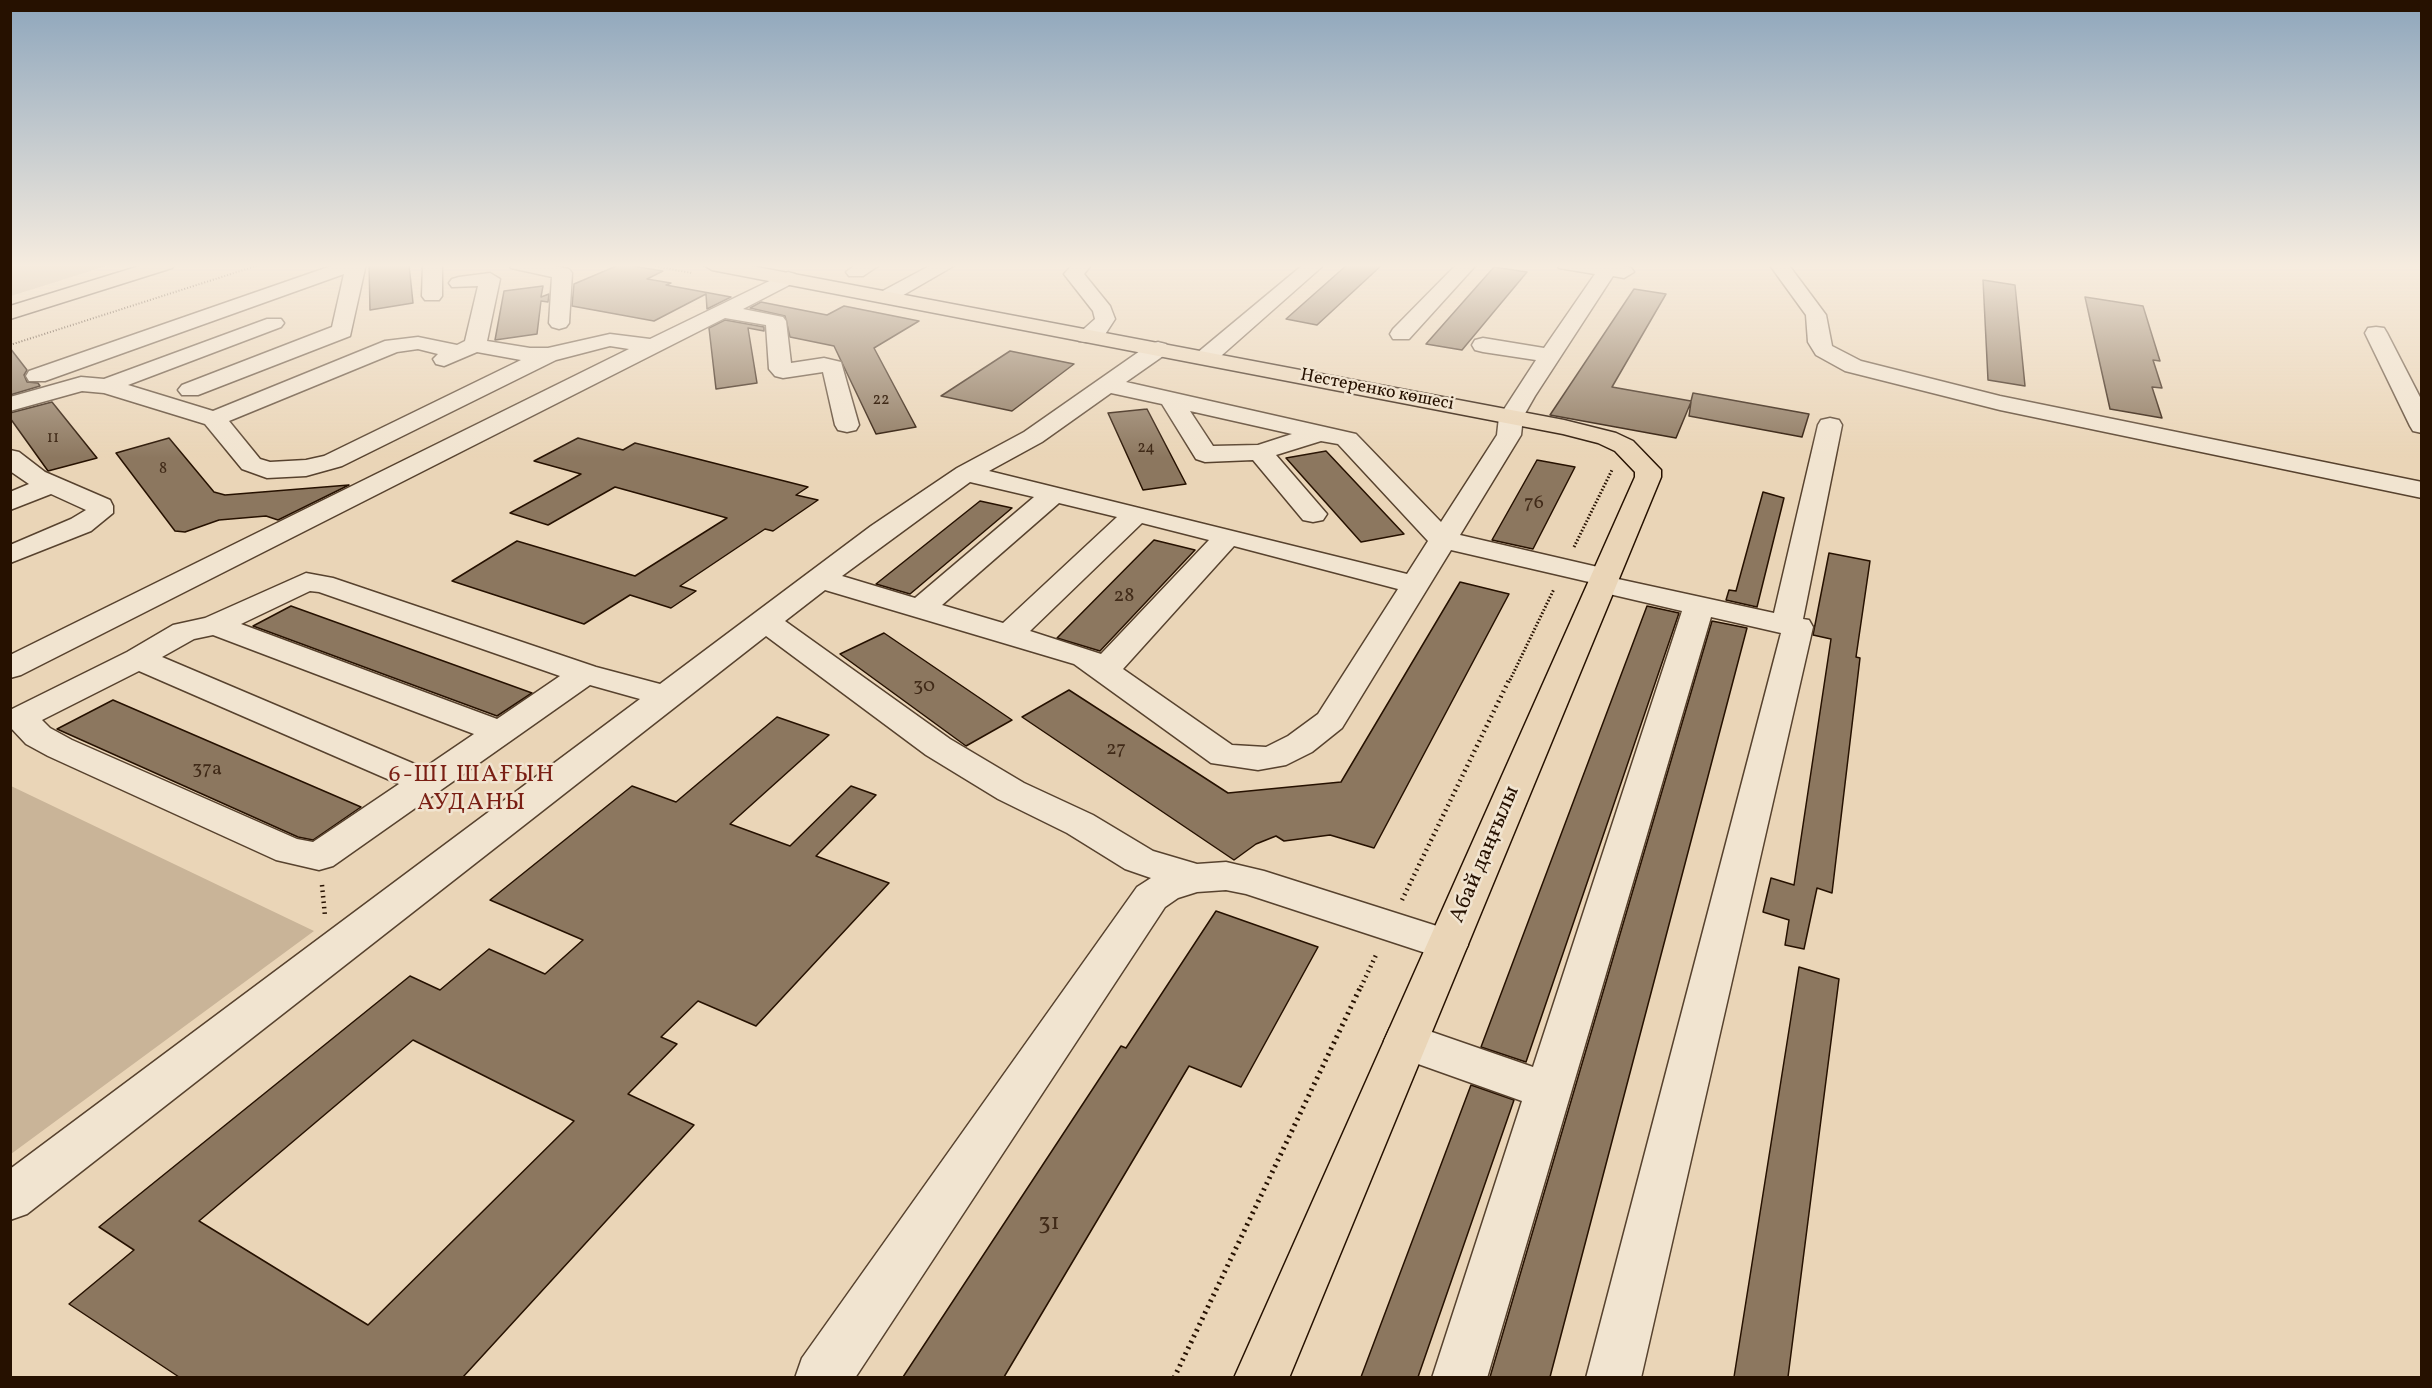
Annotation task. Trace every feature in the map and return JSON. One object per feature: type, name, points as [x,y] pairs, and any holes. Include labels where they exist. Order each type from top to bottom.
[{"type":"main road","name":"Нестеренко көшесі","points":[[1051,329],[1511,417]]},
{"type":"main road","name":"Абай даңғылы","points":[[1261,1377],[1648,477],[1648,470],[1635,454],[1607,438],[1511,417]]},
{"type":"street","points":[[10,385],[170,329]]},
{"type":"street","points":[[106,386],[261,329]]},
{"type":"street","points":[[190,390],[342,331],[342,329]]},
{"type":"street","points":[[460,352],[470,329]]},
{"type":"street","points":[[10,668],[687,329]]},
{"type":"street","points":[[777,329],[780,369],[783,371],[824,365],[832,367],[847,425]]},
{"type":"street","points":[[1088,336],[1098,329]]},
{"type":"street","points":[[1205,358],[1239,329]]},
{"type":"street","points":[[1401,334],[1406,329]]},
{"type":"street","points":[[820,579],[1085,657],[1223,755],[1258,759],[1274,757],[1300,744],[1330,722],[1509,435],[1511,417],[1568,329]]},
{"type":"street","points":[[1818,329],[1824,350],[1853,366],[2000,403],[2421,490]]},
{"type":"street","points":[[2376,333],[2421,426]]},
{"type":"street","points":[[10,404],[81,384],[106,386],[214,419],[223,426],[251,464],[267,470],[306,468],[333,461],[548,355],[610,340],[653,346]]},
{"type":"street","points":[[214,419],[393,346],[418,342],[460,352],[548,355]]},
{"type":"street","points":[[1483,345],[1550,356]]},
{"type":"street","points":[[10,1198],[820,579],[966,473],[1033,437],[1158,349]]},
{"type":"street","points":[[1107,385],[1347,440],[1443,540],[1564,567],[1699,605],[1792,626]]},
{"type":"street","points":[[1171,400],[1204,454],[1260,453],[1319,434]]},
{"type":"street","points":[[1613,1377],[1792,626],[1830,425]]},
{"type":"street","points":[[1260,453],[1312,514]]},
{"type":"street","points":[[10,457],[21,468],[50,485],[100,506],[99,513],[81,525],[10,555]]},
{"type":"street","points":[[966,473],[1228,536],[1415,585]]},
{"type":"street","points":[[10,502],[50,485]]},
{"type":"street","points":[[921,608],[1054,494]]},
{"type":"street","points":[[1009,634],[1136,514]]},
{"type":"street","points":[[1104,670],[1228,536]]},
{"type":"street","points":[[585,674],[319,857],[289,851],[60,748],[38,736],[21,718],[184,632],[215,625],[306,582],[323,584],[585,674],[668,696]]},
{"type":"street","points":[[1460,1377],[1699,605]]},
{"type":"street","points":[[109,619],[152,650],[428,783]]},
{"type":"street","points":[[765,621],[938,747],[1011,791],[1080,824],[1138,860],[1196,878]]},
{"type":"street","points":[[215,625],[500,732]]},
{"type":"street","points":[[822,1377],[1150,897],[1164,888],[1196,878],[1226,876],[1250,881],[1447,945]]},
{"type":"street","points":[[1406,1041],[1548,1090]]},
{"type":"path","points":[[10,345],[60,329]]},
{"type":"path","points":[[1174,1377],[1389,926],[1613,467]]},
{"type":"path","points":[[319,857],[329,954]]},
{"type":"shaded area","points":[[11,786],[314,931],[10,1154]]},
{"type":"building","points":[[497,329],[538,329],[537,334],[495,340]]},
{"type":"building","points":[[709,329],[748,329],[757,383],[716,389]]},
{"type":"building","points":[[788,329],[906,329],[874,348],[916,427],[876,434],[834,346],[790,337]]},
{"type":"building","points":[[1439,329],[1480,329],[1462,350],[1426,344]]},
{"type":"building","points":[[1607,329],[1646,329],[1612,387],[1691,401],[1693,393],[1809,414],[1802,437],[1689,416],[1691,402],[1676,438],[1550,415]]},
{"type":"building","points":[[1985,329],[2019,329],[2025,386],[1988,380]]},
{"type":"building","points":[[2092,329],[2150,329],[2160,361],[2153,360],[2162,388],[2152,387],[2162,418],[2110,409]]},
{"type":"building","points":[[10,348],[27,370],[24,375],[27,382],[38,383],[40,386],[10,395]]},
{"type":"building","points":[[1010,351],[1074,364],[1012,411],[941,396]]},
{"type":"building","points":[[52,402],[97,458],[48,471],[10,418],[10,413]]},
{"type":"building","points":[[1147,409],[1186,484],[1143,490],[1108,413]]},
{"type":"building","points":[[169,438],[214,492],[225,495],[349,485],[278,520],[266,516],[219,520],[185,532],[175,531],[116,453]]},
{"type":"building","points":[[578,438],[623,450],[635,443],[808,487],[796,495],[818,500],[773,531],[765,529],[680,586],[696,591],[671,608],[630,595],[584,624],[452,581],[517,541],[635,576],[727,518],[615,487],[548,525],[510,513],[581,474],[534,461]]},
{"type":"building","points":[[1326,451],[1404,534],[1361,542],[1286,458]]},
{"type":"building","points":[[1537,460],[1575,467],[1533,549],[1492,540]]},
{"type":"building","points":[[1763,492],[1784,498],[1757,607],[1726,600],[1729,590],[1736,591]]},
{"type":"building","points":[[980,501],[1012,508],[910,594],[876,584]]},
{"type":"building","points":[[1154,540],[1195,550],[1100,651],[1057,638]]},
{"type":"building","points":[[1829,553],[1870,561],[1856,657],[1860,658],[1832,893],[1817,888],[1804,949],[1785,945],[1789,920],[1763,912],[1771,878],[1794,885],[1831,639],[1813,635]]},
{"type":"building","points":[[1460,582],[1509,594],[1374,848],[1330,835],[1284,841],[1276,836],[1256,844],[1234,860],[1022,717],[1069,690],[1228,793],[1341,782]]},
{"type":"building","points":[[291,606],[532,693],[497,716],[253,626]]},
{"type":"building","points":[[1647,606],[1679,613],[1526,1062],[1481,1047]]},
{"type":"building","points":[[1712,621],[1747,628],[1550,1377],[1490,1377]]},
{"type":"building","points":[[884,633],[1012,720],[966,746],[840,654]]},
{"type":"building","points":[[113,700],[361,807],[313,840],[298,837],[57,729]]},
{"type":"building","points":[[777,717],[829,735],[730,824],[790,846],[851,786],[876,795],[816,856],[889,883],[756,1026],[698,1001],[661,1037],[677,1044],[628,1094],[694,1125],[463,1377],[179,1377],[69,1304],[134,1250],[99,1227],[410,976],[440,990],[489,949],[545,974],[583,940],[490,900],[632,786],[676,802]],"holes":[[[413,1040],[574,1121],[368,1325],[199,1221]]]},
{"type":"building","points":[[1216,911],[1318,947],[1241,1087],[1189,1066],[1004,1377],[903,1377],[1121,1046],[1126,1048]]},
{"type":"building","points":[[1799,967],[1839,979],[1788,1377],[1734,1377]]},
{"type":"building","points":[[1471,1085],[1514,1100],[1418,1377],[1361,1377]]},
{"type":"district","name":"6-ШІ ШАҒЫН АУДАНЫ","points":[[472,791]]}]
